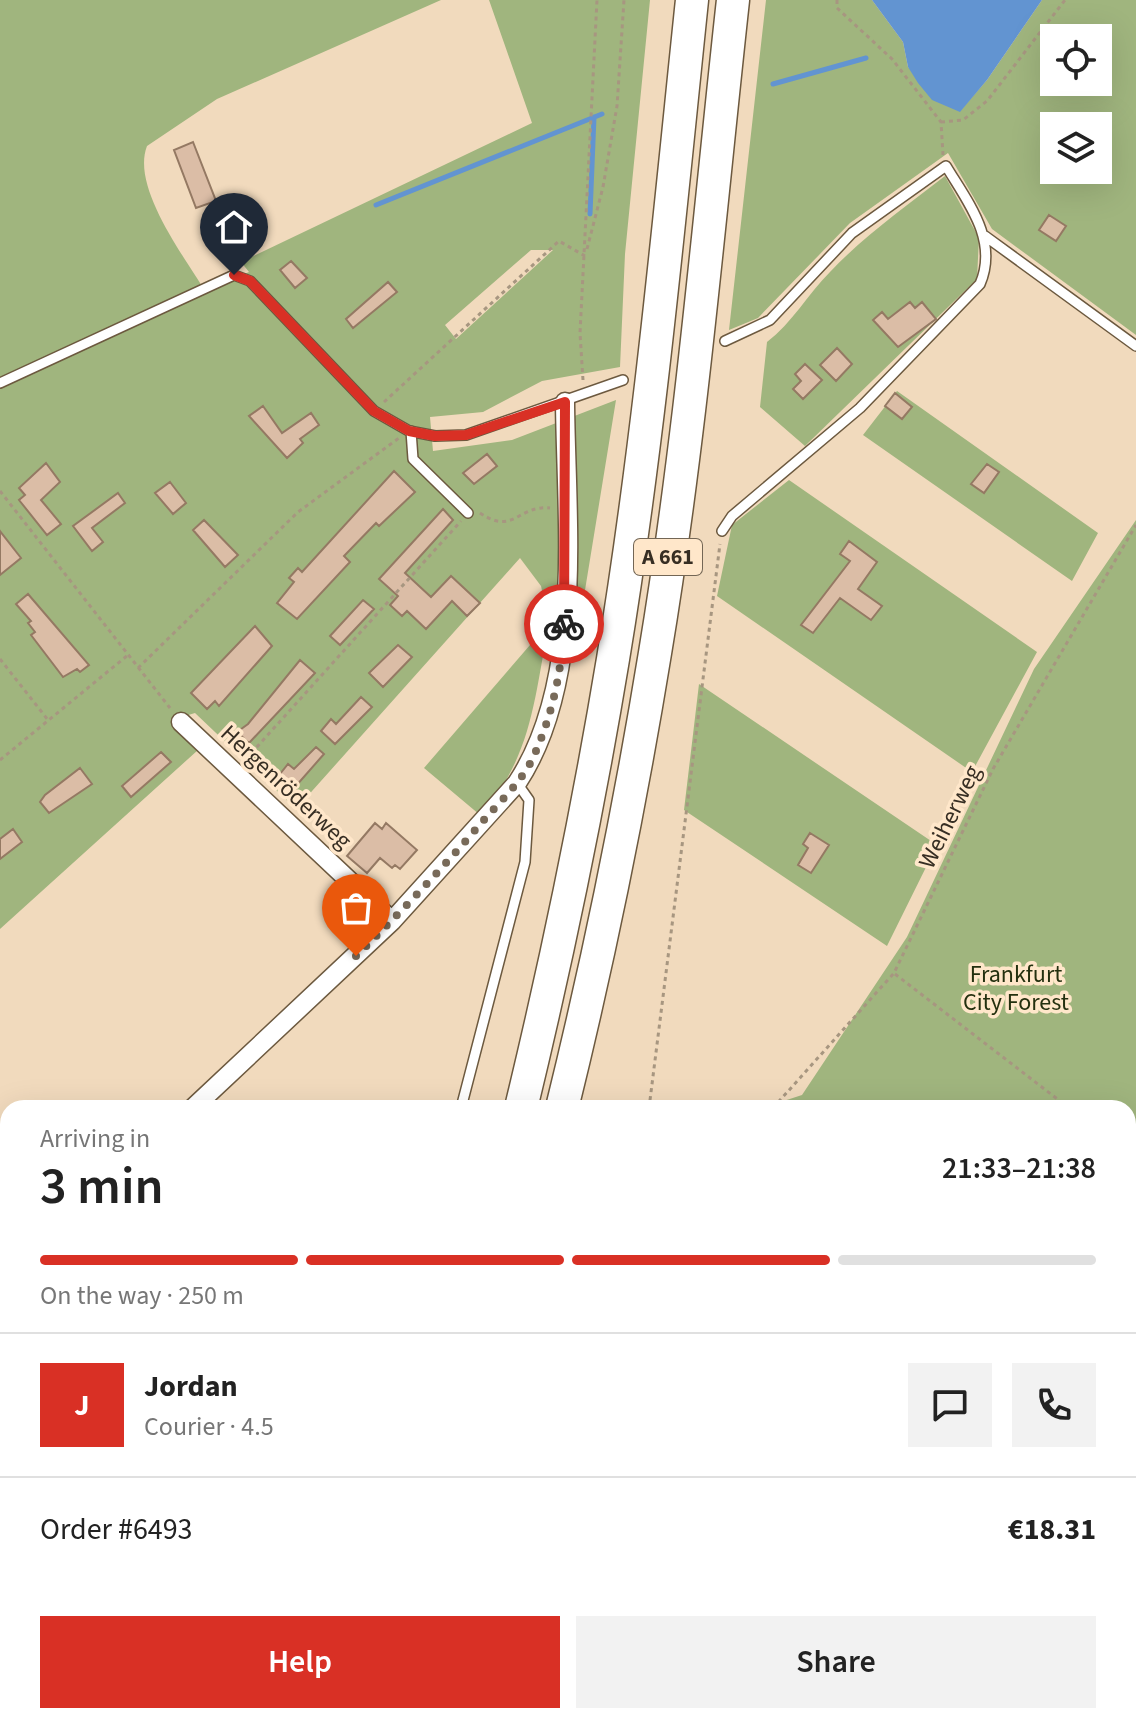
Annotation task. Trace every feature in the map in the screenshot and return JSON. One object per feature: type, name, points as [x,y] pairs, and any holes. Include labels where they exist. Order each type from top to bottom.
[{"type":"highway","name":"A 661","points":[[523,1100],[582,835],[614,656],[653,371],[692,0]]},
{"type":"highway","name":"A 661","points":[[564,1100],[621,843],[656,650],[692,379],[733,0]]},
{"type":"street","points":[[202,1100],[392,921],[517,783],[531,762],[544,729],[562,663],[565,402]]},
{"type":"street","name":"Hergenröderweg","points":[[181,722],[392,921]]},
{"type":"lane","points":[[725,341],[770,320],[852,233],[946,166],[985,236],[1136,346]]},
{"type":"lane","points":[[722,531],[732,516],[860,408],[980,284],[985,269],[985,236]]},
{"type":"lane","points":[[0,383],[234,275],[250,281],[374,411],[410,431],[435,436],[466,435],[623,380]]},
{"type":"lane","points":[[410,431],[413,459],[468,513]]},
{"type":"lane","points":[[463,1100],[525,862],[529,800],[517,783]]},
{"type":"path","points":[[584,394],[580,333],[597,0]]},
{"type":"path","points":[[585,256],[603,187],[617,106],[624,0]]},
{"type":"path","points":[[837,0],[837,8],[892,59],[941,122],[946,166]]},
{"type":"path","points":[[941,122],[963,120],[987,101],[1065,0]]},
{"type":"path","points":[[374,411],[559,241],[585,256]]},
{"type":"path","points":[[138,668],[298,512],[410,431]]},
{"type":"path","points":[[0,491],[181,722]]},
{"type":"path","points":[[234,772],[468,513],[477,511],[506,523],[532,509],[565,510]]},
{"type":"path","name":"Weiherweg","points":[[779,1100],[894,973],[993,769],[1136,525]]},
{"type":"path","points":[[650,1100],[722,531]]},
{"type":"path","points":[[0,760],[128,655]]},
{"type":"path","points":[[0,659],[48,720]]},
{"type":"path","points":[[894,973],[1059,1100]]},
{"type":"green space","points":[[0,0],[441,0],[217,99],[147,146],[144,163],[153,201],[173,241],[205,291],[249,272],[241,262],[532,123],[489,0],[650,0],[625,254],[620,367],[542,381],[483,412],[430,417],[433,451],[512,440],[616,400],[579,627],[549,624],[529,725],[511,771],[498,793],[480,815],[424,768],[549,623],[541,586],[520,558],[296,809],[195,713],[185,716],[198,750],[0,929]],"holes":[[[531,250],[553,250],[456,339],[445,325]]]},
{"type":"green space","points":[[766,0],[872,0],[903,42],[908,67],[960,111],[987,80],[1042,0],[1136,0],[1136,335],[992,229],[948,153],[850,223],[758,318],[729,330]]},
{"type":"green space","points":[[945,176],[979,238],[977,279],[805,446],[760,407],[767,342],[843,259]]},
{"type":"green space","points":[[897,391],[1098,533],[1072,581],[863,435]]},
{"type":"green space","points":[[789,480],[1037,652],[972,772],[717,596],[732,525]]},
{"type":"green space","name":"Frankfurt City Forest","points":[[1136,520],[1136,1100],[787,1100],[802,1095],[907,937],[1034,669]]},
{"type":"green space","points":[[699,684],[937,845],[887,946],[684,810]]},
{"type":"water","points":[[872,0],[1042,0],[987,80],[960,112],[932,100],[918,83],[908,67],[903,42]]},
{"type":"building","points":[[193,142],[216,201],[196,208],[174,150]]},
{"type":"building","points":[[1049,215],[1066,226],[1056,241],[1039,230]]},
{"type":"building","points":[[291,261],[307,278],[295,288],[280,270]]},
{"type":"building","points":[[388,282],[397,292],[353,328],[346,319]]},
{"type":"building","points":[[910,302],[915,308],[922,302],[936,319],[898,347],[873,320],[882,312],[888,319]]},
{"type":"building","points":[[837,348],[852,364],[836,381],[820,365]]},
{"type":"building","points":[[805,364],[822,380],[803,399],[793,389],[801,381],[795,374]]},
{"type":"building","points":[[895,393],[912,407],[902,419],[885,406]]},
{"type":"building","points":[[263,406],[282,433],[311,413],[319,425],[300,439],[303,443],[287,458],[249,416]]},
{"type":"building","points":[[487,454],[497,466],[474,484],[463,473]]},
{"type":"building","points":[[46,463],[60,482],[41,500],[61,524],[47,535],[19,500],[25,495],[19,488]]},
{"type":"building","points":[[987,464],[999,472],[984,493],[971,484]]},
{"type":"building","points":[[394,471],[415,492],[379,526],[376,523],[344,556],[350,562],[297,619],[277,603],[294,582],[289,578],[298,568],[302,572]]},
{"type":"building","points":[[170,482],[186,503],[173,514],[155,493]]},
{"type":"building","points":[[118,493],[125,503],[92,528],[103,542],[92,551],[73,526]]},
{"type":"building","points":[[443,509],[453,520],[405,573],[431,597],[451,576],[480,603],[467,616],[452,601],[426,629],[407,611],[402,616],[390,605],[398,596],[379,579]]},
{"type":"building","points":[[204,520],[238,555],[225,567],[193,530]]},
{"type":"building","points":[[0,531],[21,558],[0,575]]},
{"type":"building","points":[[849,541],[877,562],[858,589],[882,606],[871,620],[840,598],[813,633],[801,625],[850,561],[840,554]]},
{"type":"building","points":[[28,594],[89,665],[80,672],[77,669],[63,677],[31,635],[35,632],[28,623],[31,621],[16,604]]},
{"type":"building","points":[[363,600],[374,609],[340,645],[330,636]]},
{"type":"building","points":[[255,626],[272,646],[219,706],[215,701],[207,709],[191,693]]},
{"type":"building","points":[[398,645],[412,657],[383,687],[369,673]]},
{"type":"building","points":[[300,660],[315,673],[249,743],[237,732],[248,724]]},
{"type":"building","points":[[361,697],[372,707],[335,744],[321,731],[331,719],[336,724]]},
{"type":"building","points":[[316,747],[324,754],[295,787],[280,774],[288,764],[294,769]]},
{"type":"building","points":[[161,752],[171,762],[131,797],[122,786]]},
{"type":"building","points":[[80,768],[92,784],[49,813],[40,802]]},
{"type":"building","points":[[375,823],[382,829],[386,823],[417,850],[400,869],[395,865],[392,868],[380,858],[367,873],[347,856]]},
{"type":"building","points":[[13,829],[22,842],[0,859],[0,839]]},
{"type":"building","points":[[810,833],[829,845],[811,873],[798,865],[808,848],[803,844]]},
{"type":"waterway","points":[[773,84],[866,58]]},
{"type":"waterway","points":[[376,205],[602,114]]},
{"type":"waterway","points":[[590,214],[594,117]]},
{"type":"way so far","points":[[356,956],[431,881],[517,783],[531,762],[555,695],[562,663],[564,624]]},
{"type":"route","points":[[234,275],[250,281],[374,411],[409,431],[449,437],[466,435],[565,402],[564,624]]}]
